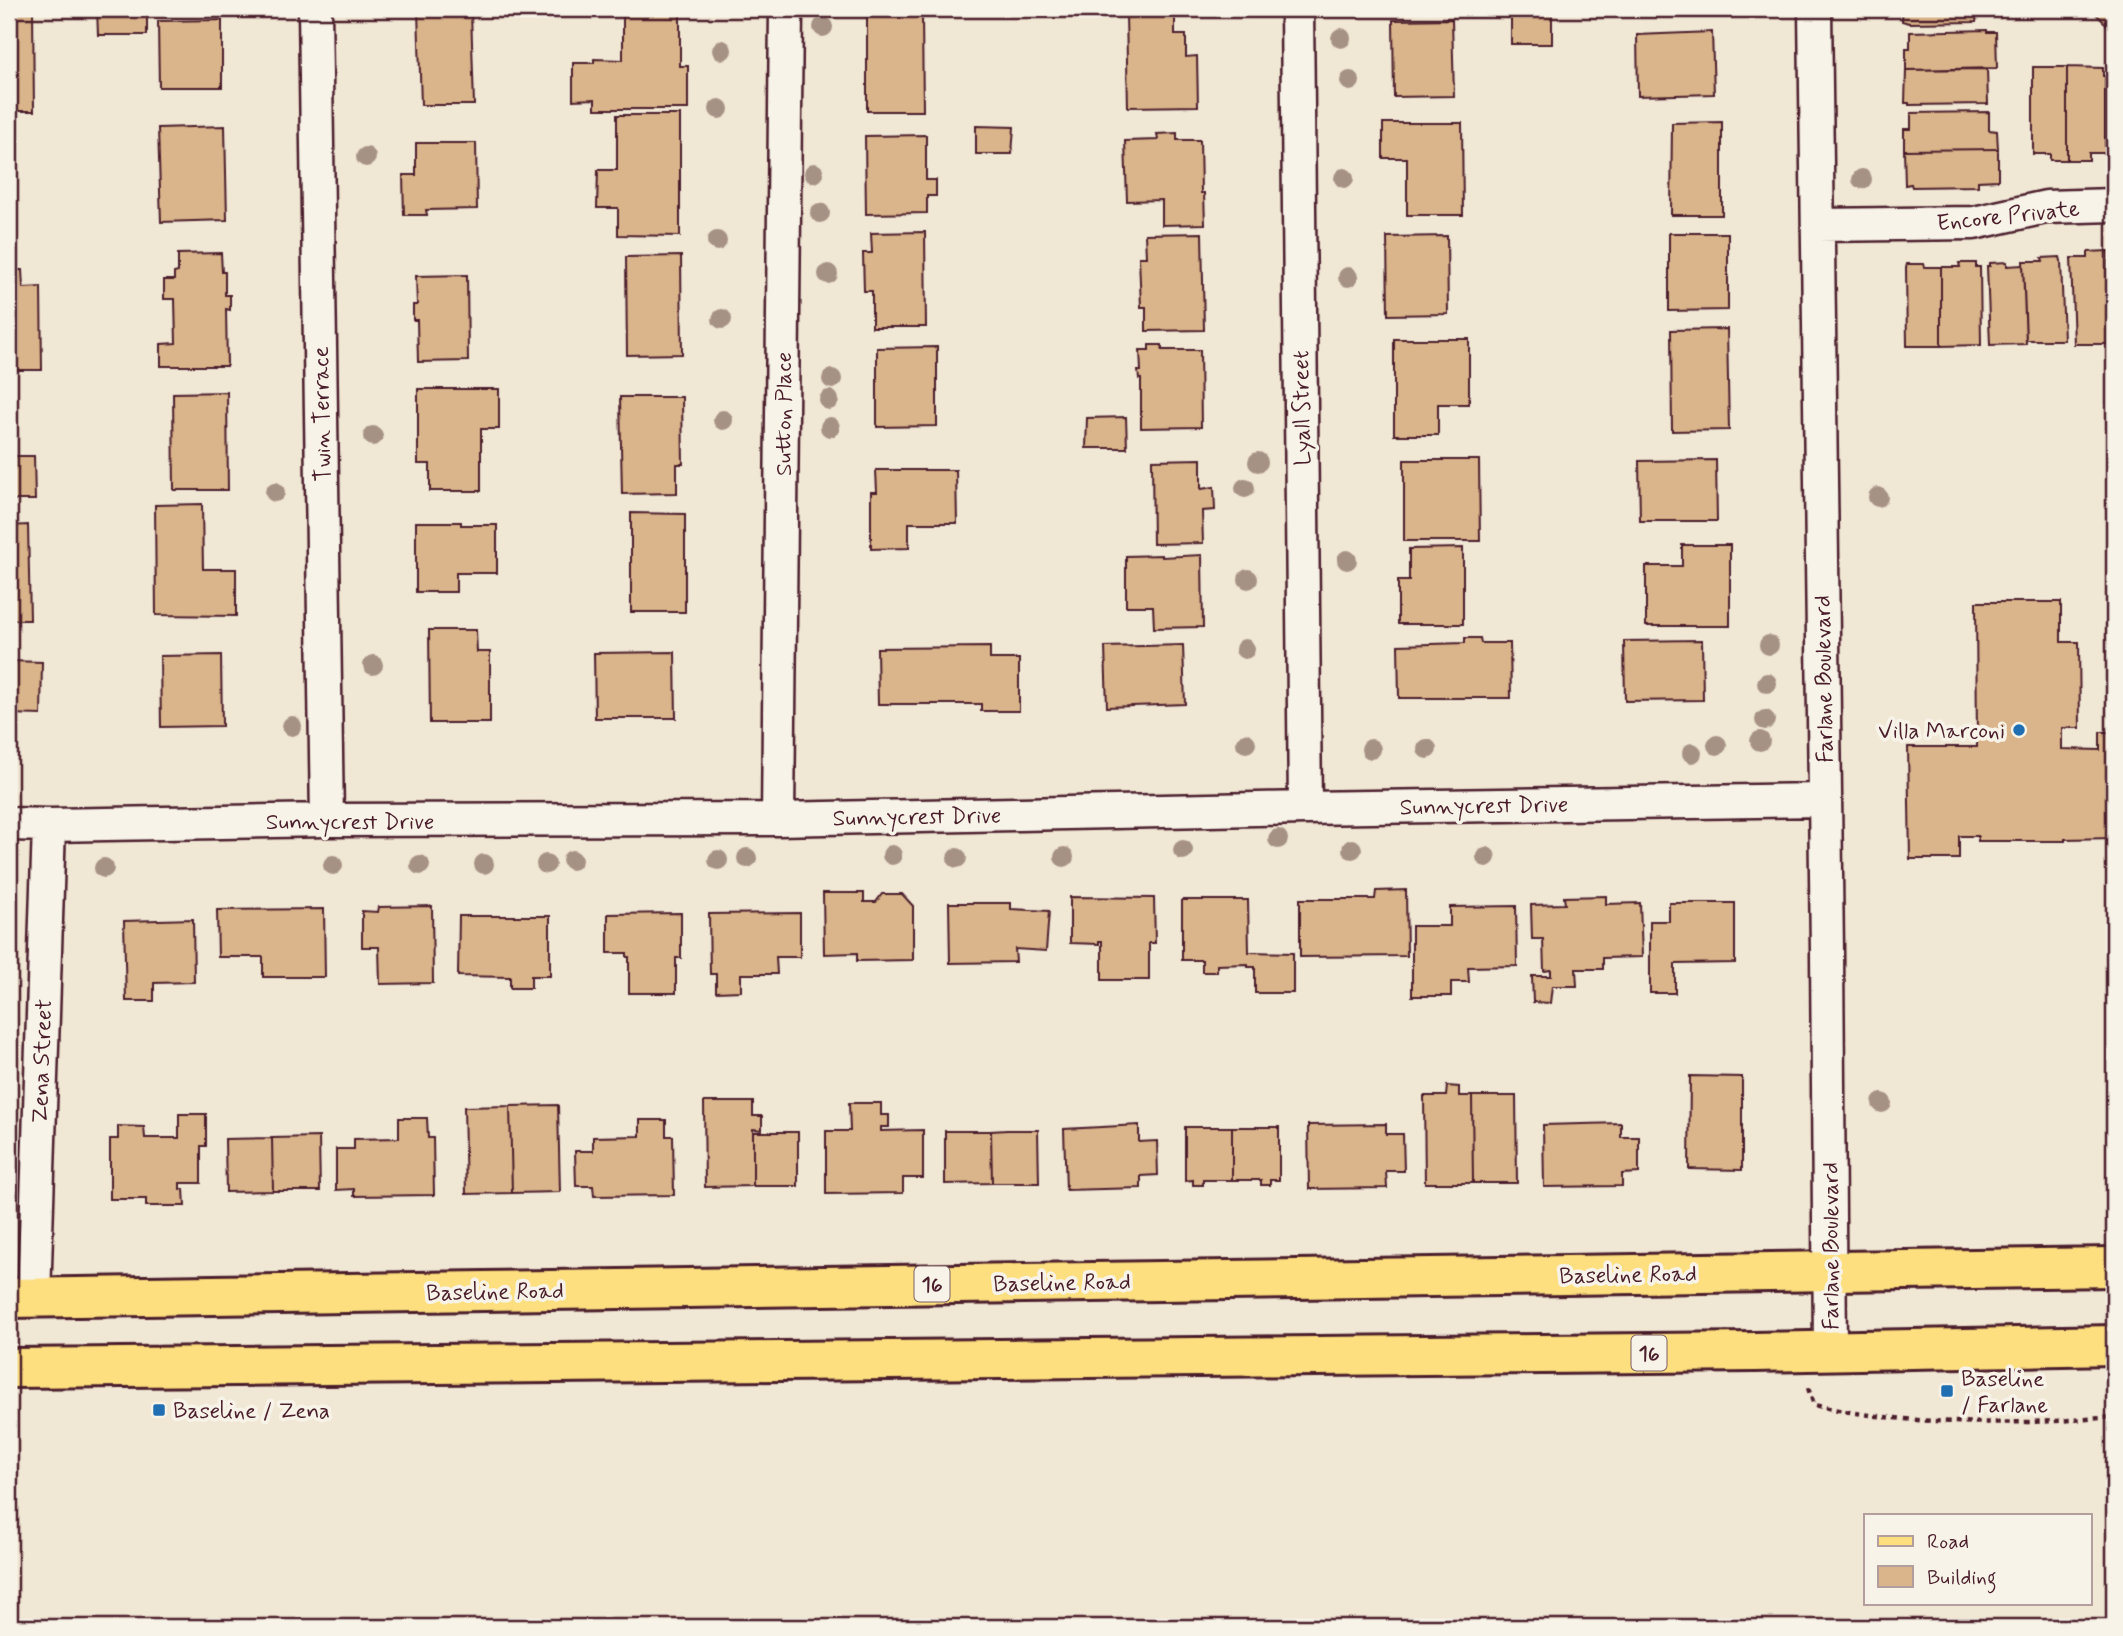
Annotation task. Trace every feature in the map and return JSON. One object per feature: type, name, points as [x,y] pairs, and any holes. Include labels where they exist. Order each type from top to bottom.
[{"type":"main road","name":"Baseline Road","points":[[21,1298],[2114,1267]]},
{"type":"main road","name":"16","points":[[9,1368],[2114,1345]]},
{"type":"street","name":"Twin Terrace","points":[[315,9],[327,820]]},
{"type":"street","name":"Sutton Place","points":[[779,819],[786,9]]},
{"type":"street","name":"Lyall Street","points":[[1297,9],[1304,808]]},
{"type":"street","name":"Farlane Boulevard","points":[[1815,9],[1830,1350]]},
{"type":"street","name":"Encore Private","points":[[1818,225],[1974,223],[2046,207],[2114,205]]},
{"type":"street","name":"Sunnycrest Drive","points":[[9,824],[779,819],[1825,800]]},
{"type":"street","name":"Zena Street","points":[[21,1298],[49,825]]},
{"type":"path","points":[[1806,1384],[1814,1405],[1846,1412],[1935,1420],[2053,1422],[2114,1417]]},
{"type":"building","points":[[9,9],[33,9],[34,111],[9,111]]},
{"type":"building","points":[[97,9],[147,9],[147,35],[98,35]]},
{"type":"building","points":[[466,9],[466,12],[471,12],[474,105],[421,105],[418,11]]},
{"type":"building","points":[[623,9],[680,9],[680,66],[688,66],[688,109],[595,109],[595,99],[573,100],[573,63],[594,63],[594,59],[623,60]]},
{"type":"building","points":[[1511,9],[1552,9],[1552,44],[1511,44]]},
{"type":"building","points":[[1902,9],[1996,9],[1996,16],[1977,16],[1976,22],[1909,23],[1902,21]]},
{"type":"building","points":[[2091,9],[2114,9],[2114,26],[2111,29]]},
{"type":"building","points":[[1175,14],[1175,35],[1186,35],[1186,57],[1197,56],[1198,106],[1128,107],[1126,15]]},
{"type":"building","points":[[867,16],[922,16],[923,111],[867,111]]},
{"type":"building","points":[[1452,19],[1454,96],[1394,97],[1393,20]]},
{"type":"building","points":[[222,20],[222,87],[159,87],[158,21]]},
{"type":"building","points":[[1712,32],[1714,94],[1638,96],[1637,35]]},
{"type":"building","points":[[1910,32],[1996,32],[1997,68],[1906,70],[1906,48],[1910,48]]},
{"type":"building","points":[[2033,67],[2067,67],[2067,160],[2050,160],[2050,154],[2033,154]]},
{"type":"building","points":[[2067,67],[2103,68],[2105,76],[2105,153],[2089,153],[2089,160],[2067,160]]},
{"type":"building","points":[[1987,69],[1988,104],[1905,103],[1906,70]]},
{"type":"building","points":[[1989,112],[1989,130],[1997,131],[1998,149],[1904,150],[1904,129],[1911,129],[1911,113]]},
{"type":"building","points":[[617,115],[680,115],[680,236],[618,235],[618,208],[597,208],[598,170],[617,170]]},
{"type":"building","points":[[1722,122],[1722,215],[1671,215],[1672,123]]},
{"type":"building","points":[[1383,123],[1462,123],[1463,215],[1407,215],[1407,158],[1383,158]]},
{"type":"building","points":[[225,126],[227,220],[161,222],[158,128]]},
{"type":"building","points":[[976,126],[1014,127],[1012,154],[976,154]]},
{"type":"building","points":[[9,129],[13,129],[14,242],[9,242]]},
{"type":"building","points":[[1177,133],[1177,140],[1200,140],[1201,193],[1204,193],[1205,224],[1162,225],[1162,200],[1127,201],[1125,141],[1158,140],[1157,134]]},
{"type":"building","points":[[926,135],[926,180],[936,180],[936,196],[927,196],[927,213],[866,214],[865,136]]},
{"type":"building","points":[[416,143],[476,143],[477,209],[426,210],[427,215],[404,215],[403,175],[416,175]]},
{"type":"building","points":[[1998,149],[1998,180],[1978,181],[1978,186],[1905,185],[1904,150]]},
{"type":"building","points":[[925,232],[926,327],[872,327],[872,291],[864,291],[863,253],[872,253],[871,233]]},
{"type":"building","points":[[1202,233],[1204,330],[1146,331],[1146,307],[1141,307],[1139,257],[1146,257],[1145,234]]},
{"type":"building","points":[[1669,233],[1728,233],[1728,310],[1669,311]]},
{"type":"building","points":[[1447,236],[1448,314],[1388,315],[1387,237]]},
{"type":"building","points":[[2108,251],[2109,344],[2074,344],[2071,258],[2088,258],[2088,252]]},
{"type":"building","points":[[2108,251],[2114,251],[2114,344],[2109,344]]},
{"type":"building","points":[[221,253],[222,272],[225,272],[225,295],[230,295],[230,310],[226,309],[227,366],[161,366],[161,344],[176,343],[175,299],[164,299],[164,280],[174,280],[174,273],[178,272],[178,254]]},
{"type":"building","points":[[681,256],[682,354],[627,355],[626,257]]},
{"type":"building","points":[[2060,257],[2064,340],[2026,340],[2023,261],[2043,261],[2042,258]]},
{"type":"building","points":[[2007,262],[2007,266],[2023,265],[2026,344],[1990,345],[1987,266],[1990,266],[1990,263]]},
{"type":"building","points":[[1959,263],[1976,263],[1976,267],[1980,267],[1981,345],[1941,346],[1941,267],[1960,267]]},
{"type":"building","points":[[1907,264],[1941,267],[1941,346],[1907,346]]},
{"type":"building","points":[[9,270],[22,270],[23,288],[41,287],[42,370],[9,370]]},
{"type":"building","points":[[467,275],[468,361],[418,362],[417,320],[413,320],[413,305],[417,305],[416,276]]},
{"type":"building","points":[[1727,329],[1729,430],[1672,431],[1671,330]]},
{"type":"building","points":[[1394,339],[1469,339],[1469,404],[1438,404],[1438,435],[1394,435]]},
{"type":"building","points":[[1149,345],[1162,345],[1162,350],[1200,350],[1201,427],[1141,428],[1141,379],[1138,371],[1141,371],[1140,350],[1149,350]]},
{"type":"building","points":[[937,347],[937,426],[877,427],[877,348]]},
{"type":"building","points":[[9,381],[14,381],[15,456],[34,456],[35,500],[9,500]]},
{"type":"building","points":[[418,389],[499,389],[499,429],[481,429],[481,491],[430,491],[430,464],[418,464]]},
{"type":"building","points":[[227,392],[228,490],[174,490],[173,393]]},
{"type":"building","points":[[620,397],[682,397],[683,464],[677,464],[677,493],[622,494]]},
{"type":"building","points":[[1126,417],[1127,448],[1086,448],[1087,418]]},
{"type":"building","points":[[1201,459],[1201,489],[1214,487],[1215,510],[1202,511],[1203,543],[1153,544],[1152,460]]},
{"type":"building","points":[[1404,460],[1479,460],[1480,541],[1404,541]]},
{"type":"building","points":[[1716,460],[1717,521],[1640,521],[1639,461]]},
{"type":"building","points":[[876,470],[956,470],[957,523],[909,523],[909,548],[871,549],[871,492],[877,492]]},
{"type":"building","points":[[202,504],[203,569],[236,569],[236,616],[156,615],[155,505]]},
{"type":"building","points":[[631,513],[685,514],[685,612],[631,612]]},
{"type":"building","points":[[416,522],[497,525],[497,573],[456,573],[456,592],[416,592]]},
{"type":"building","points":[[28,525],[30,620],[9,620],[9,526]]},
{"type":"building","points":[[1682,545],[1730,545],[1730,626],[1646,626],[1646,566],[1682,566]]},
{"type":"building","points":[[1463,548],[1463,624],[1398,624],[1398,581],[1409,581],[1409,549]]},
{"type":"building","points":[[1202,555],[1203,627],[1154,628],[1153,606],[1126,606],[1126,556]]},
{"type":"building","name":"Villa Marconi","points":[[1976,602],[2061,602],[2061,642],[2079,642],[2080,728],[2062,728],[2062,749],[2100,750],[2100,732],[2114,732],[2114,838],[1978,841],[1978,836],[1959,836],[1959,859],[1910,859],[1908,747],[1977,747]]},
{"type":"building","points":[[429,630],[476,630],[477,652],[490,652],[490,723],[430,723]]},
{"type":"building","points":[[1465,638],[1480,638],[1481,643],[1510,643],[1511,698],[1399,698],[1398,645],[1465,643]]},
{"type":"building","points":[[1702,640],[1703,700],[1625,701],[1624,641]]},
{"type":"building","points":[[1183,645],[1185,704],[1107,707],[1105,647]]},
{"type":"building","points":[[990,647],[990,659],[1019,659],[1019,711],[981,711],[981,704],[878,704],[877,648]]},
{"type":"building","points":[[675,652],[676,718],[595,718],[594,653]]},
{"type":"building","points":[[221,655],[222,726],[161,727],[160,656]]},
{"type":"building","points":[[9,661],[42,662],[41,715],[9,714]]},
{"type":"building","points":[[1406,890],[1407,956],[1300,957],[1300,899],[1375,899],[1376,891]]},
{"type":"building","points":[[823,893],[864,893],[864,902],[876,902],[882,894],[902,894],[913,906],[913,960],[857,961],[857,953],[824,954]]},
{"type":"building","points":[[1606,896],[1606,904],[1640,903],[1642,957],[1603,958],[1603,969],[1576,969],[1577,986],[1552,986],[1550,1003],[1533,1002],[1532,976],[1551,976],[1551,970],[1544,971],[1543,939],[1532,939],[1531,905],[1565,904],[1564,897]]},
{"type":"building","points":[[1070,897],[1154,898],[1155,943],[1149,943],[1149,980],[1102,980],[1102,941],[1099,941],[1099,944],[1070,943]]},
{"type":"building","points":[[1182,900],[1248,900],[1249,952],[1293,953],[1293,993],[1255,993],[1255,967],[1248,967],[1248,964],[1217,965],[1217,972],[1202,972],[1202,960],[1182,960]]},
{"type":"building","points":[[949,903],[1011,903],[1011,909],[1049,911],[1046,951],[1015,949],[1016,962],[950,963]]},
{"type":"building","points":[[1669,903],[1735,903],[1735,963],[1675,964],[1675,993],[1650,993],[1650,921],[1669,921]]},
{"type":"building","points":[[432,906],[433,983],[380,984],[379,947],[362,947],[362,911],[378,912],[379,907]]},
{"type":"building","points":[[1516,906],[1517,966],[1468,967],[1469,982],[1451,982],[1451,996],[1412,996],[1412,926],[1450,926],[1450,907]]},
{"type":"building","points":[[324,909],[325,977],[263,977],[263,957],[218,957],[217,910]]},
{"type":"building","points":[[681,913],[681,958],[676,958],[676,993],[629,993],[627,953],[608,953],[608,914]]},
{"type":"building","points":[[800,913],[800,957],[776,957],[777,974],[741,974],[741,991],[716,992],[716,974],[710,974],[709,914]]},
{"type":"building","points":[[459,916],[550,916],[550,976],[531,976],[531,988],[510,988],[510,977],[458,976]]},
{"type":"building","points":[[193,919],[194,982],[154,983],[154,1001],[126,1001],[124,921]]},
{"type":"building","points":[[1690,1076],[1742,1077],[1742,1170],[1689,1169]]},
{"type":"building","points":[[1447,1086],[1459,1087],[1459,1096],[1472,1096],[1473,1183],[1425,1183],[1424,1096],[1446,1096]]},
{"type":"building","points":[[1472,1096],[1516,1096],[1517,1183],[1473,1183]]},
{"type":"building","points":[[704,1102],[753,1102],[753,1116],[762,1116],[762,1130],[753,1129],[753,1186],[705,1187]]},
{"type":"building","points":[[849,1103],[881,1103],[881,1115],[889,1115],[889,1127],[881,1127],[881,1131],[923,1130],[923,1178],[903,1178],[903,1193],[826,1194],[826,1131],[850,1131]]},
{"type":"building","points":[[558,1105],[560,1192],[512,1193],[510,1106]]},
{"type":"building","points":[[510,1106],[512,1193],[466,1194],[464,1107]]},
{"type":"building","points":[[179,1114],[206,1114],[206,1146],[201,1146],[201,1183],[180,1183],[180,1189],[184,1189],[185,1206],[146,1206],[146,1199],[110,1199],[110,1139],[118,1139],[118,1126],[144,1127],[145,1138],[179,1138]]},
{"type":"building","points":[[399,1118],[427,1118],[428,1138],[433,1138],[434,1195],[354,1196],[354,1189],[336,1190],[336,1149],[354,1149],[354,1139],[399,1138]]},
{"type":"building","points":[[640,1120],[666,1120],[666,1136],[673,1136],[674,1195],[594,1196],[593,1186],[576,1186],[575,1151],[593,1151],[593,1137],[640,1136]]},
{"type":"building","points":[[1621,1123],[1621,1137],[1639,1137],[1639,1173],[1622,1174],[1622,1186],[1544,1187],[1543,1125]]},
{"type":"building","points":[[1386,1124],[1386,1134],[1403,1134],[1404,1171],[1386,1171],[1387,1188],[1309,1189],[1308,1125]]},
{"type":"building","points":[[1139,1125],[1139,1142],[1157,1141],[1158,1175],[1141,1176],[1141,1188],[1066,1190],[1064,1129]]},
{"type":"building","points":[[1185,1127],[1232,1127],[1232,1180],[1203,1180],[1203,1185],[1193,1185],[1193,1180],[1185,1181]]},
{"type":"building","points":[[1232,1127],[1279,1127],[1279,1180],[1270,1180],[1270,1185],[1261,1185],[1261,1180],[1232,1180]]},
{"type":"building","points":[[1038,1130],[1039,1183],[992,1183],[991,1131]]},
{"type":"building","points":[[945,1131],[991,1131],[992,1183],[945,1184]]},
{"type":"building","points":[[753,1132],[798,1132],[798,1186],[753,1186]]},
{"type":"building","points":[[319,1137],[320,1191],[273,1191],[272,1138]]},
{"type":"building","points":[[272,1138],[273,1191],[226,1192],[225,1139]]},
{"type":"place","name":"Villa Marconi","points":[[2019,730]]},
{"type":"place","name":"Baseline / Farlane","points":[[1947,1391]]},
{"type":"place","name":"Baseline / Zena","points":[[159,1410]]}]
